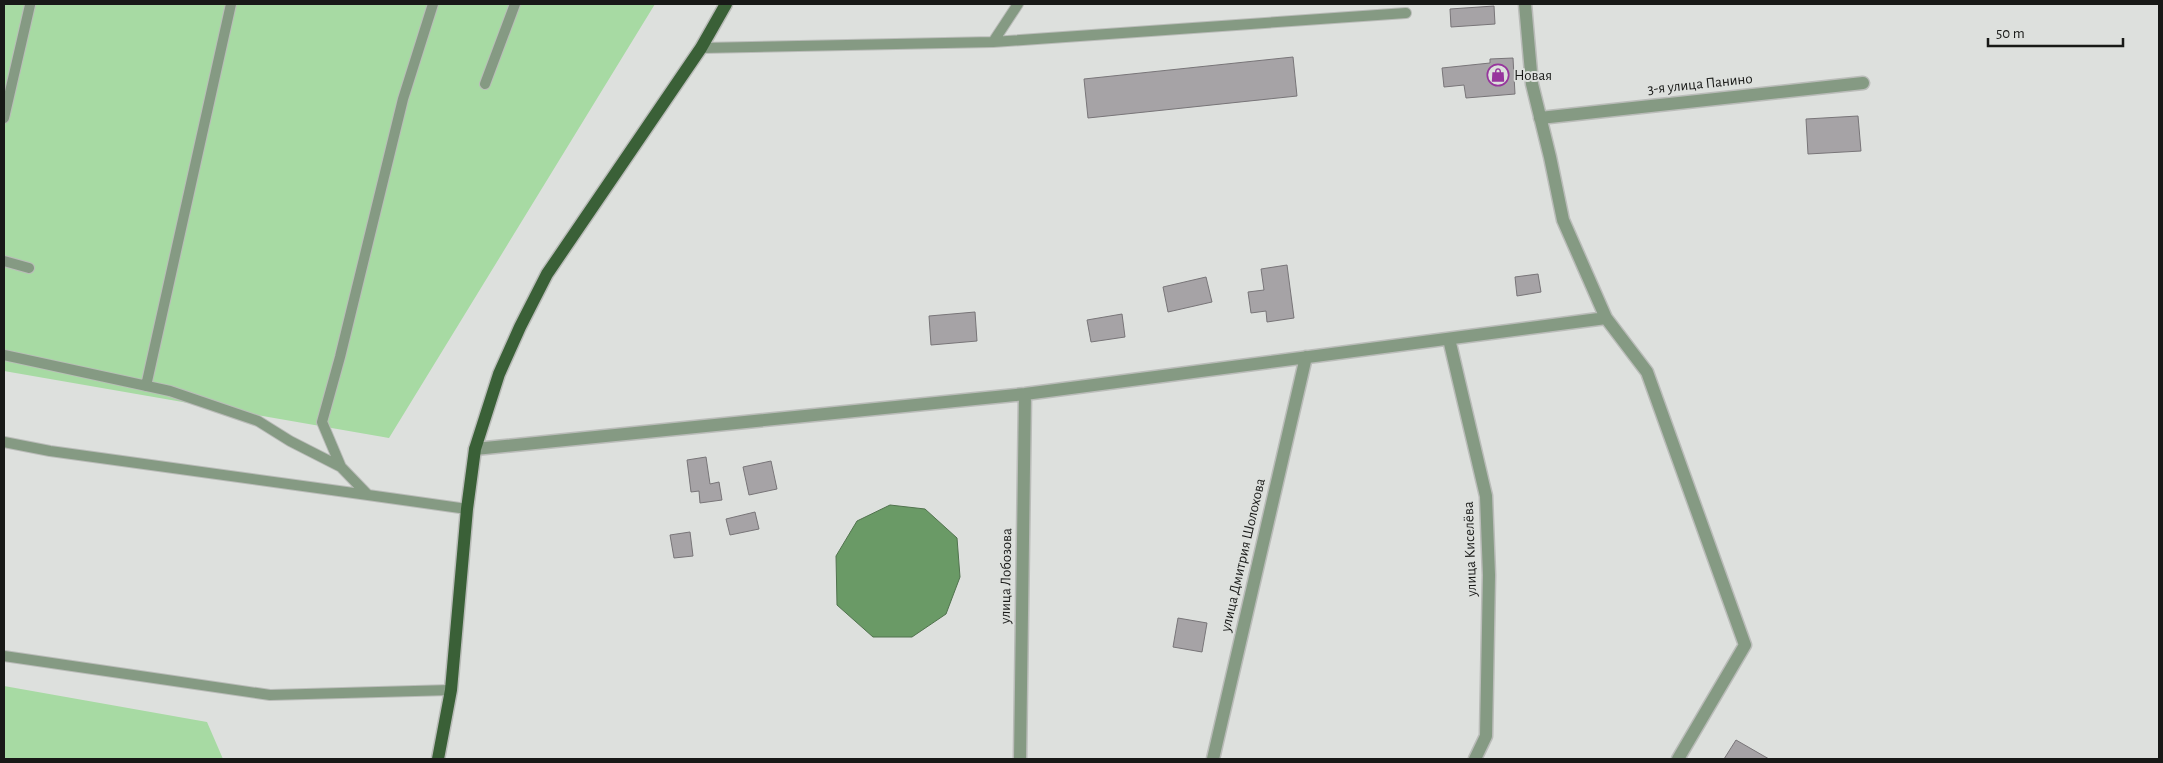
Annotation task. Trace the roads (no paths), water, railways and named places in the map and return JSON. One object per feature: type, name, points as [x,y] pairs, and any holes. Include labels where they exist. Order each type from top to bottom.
[{"type":"main road","points":[[438,759],[451,690],[467,509],[475,449],[499,374],[547,274],[701,48],[726,4]]},
{"type":"street","points":[[1525,4],[1532,84],[1563,220],[1606,318],[1647,372],[1745,645],[1678,759]]},
{"type":"street","name":"3-я улица Панино","points":[[1540,118],[1863,83]]},
{"type":"street","points":[[475,449],[1025,394],[1606,318]]},
{"type":"street","name":"улица Киселёва","points":[[1449,339],[1486,496],[1489,575],[1486,736],[1475,759]]},
{"type":"street","name":"улица Дмитрия Шолохова","points":[[1213,759],[1306,357]]},
{"type":"street","name":"улица Лобозова","points":[[1020,759],[1025,394]]},
{"type":"lane","points":[[146,386],[231,4]]},
{"type":"lane","points":[[341,468],[322,422],[340,357],[403,99],[432,4]]},
{"type":"lane","points":[[485,84],[515,4]]},
{"type":"lane","points":[[993,42],[1018,4]]},
{"type":"lane","points":[[4,118],[30,5]]},
{"type":"lane","points":[[701,48],[993,42],[1406,13]]},
{"type":"lane","points":[[4,261],[30,268]]},
{"type":"lane","points":[[4,355],[170,391],[258,421],[290,441],[341,468],[368,494]]},
{"type":"lane","points":[[4,442],[50,451],[467,509]]},
{"type":"lane","points":[[4,656],[270,696],[451,690]]},
{"type":"place","name":"Новая","points":[[1498,75]]}]
